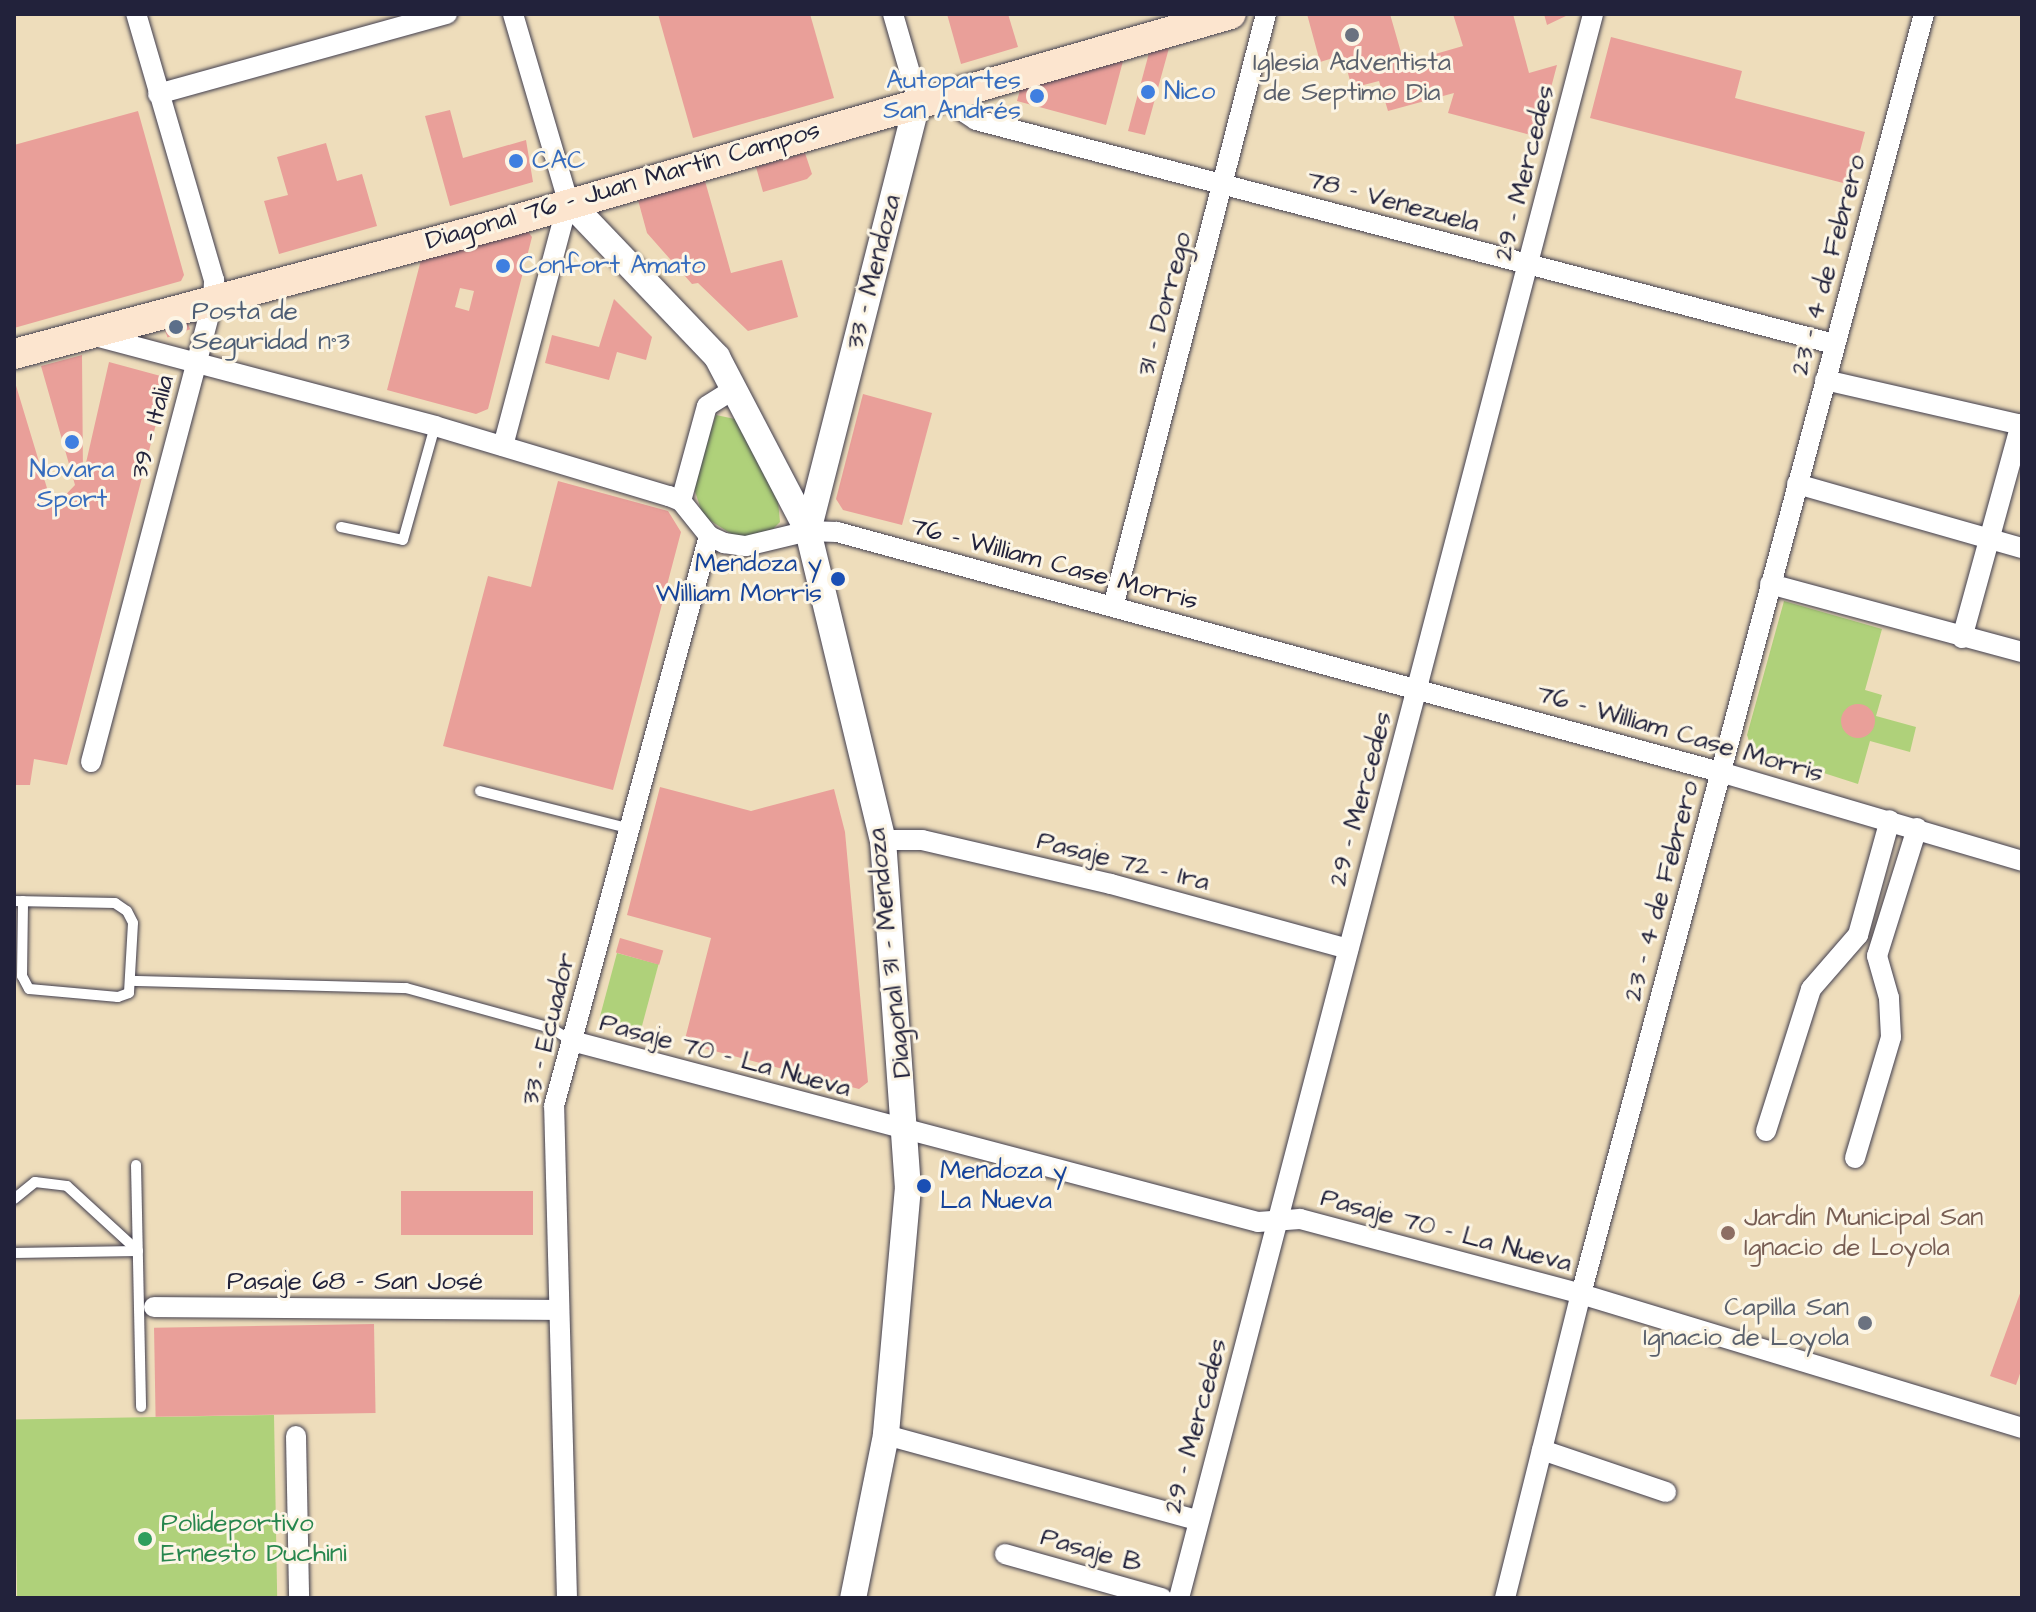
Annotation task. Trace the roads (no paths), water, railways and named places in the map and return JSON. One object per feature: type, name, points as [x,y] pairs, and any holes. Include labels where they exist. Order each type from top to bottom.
[{"type":"main road","name":"Diagonal 76 - Juan Martín Campos","points":[[14,354],[213,301],[1231,14]]},
{"type":"street","name":"39 - Italia","points":[[91,762],[213,301],[214,280],[136,14]]},
{"type":"street","points":[[158,94],[447,14]]},
{"type":"street","points":[[503,446],[568,201],[513,14]]},
{"type":"street","points":[[893,14],[918,100]]},
{"type":"street","name":"31 - Dorrego","points":[[1113,607],[1266,14]]},
{"type":"street","name":"29 - Mercedes","points":[[1179,1598],[1593,14]]},
{"type":"street","name":"23 - 4 de Febrero","points":[[1505,1598],[1581,1294],[1924,14]]},
{"type":"street","name":"78 - Venezuela","points":[[953,90],[964,112],[976,120],[1834,344]]},
{"type":"street","name":"33 - Mendoza","points":[[808,531],[918,100]]},
{"type":"street","name":"Diagonal 31 - Mendoza","points":[[568,201],[706,342],[808,531],[883,840],[906,1132],[903,1266],[886,1435],[858,1597]]},
{"type":"street","points":[[87,334],[196,366],[435,426],[681,501],[709,536]]},
{"type":"street","points":[[1825,380],[2021,425],[1962,638]]},
{"type":"street","points":[[681,501],[707,406],[734,389]]},
{"type":"street","points":[[1797,484],[2022,548]]},
{"type":"street","name":"76 - William Case Morris","points":[[709,536],[746,546],[808,531],[837,532],[1720,772],[2022,861]]},
{"type":"street","name":"33 - Ecuador","points":[[567,1598],[552,1125],[627,828],[709,536]]},
{"type":"street","points":[[1770,584],[2022,652]]},
{"type":"street","points":[[1766,1131],[1811,989],[1858,935],[1890,820]]},
{"type":"street","points":[[1855,1158],[1891,1037],[1889,998],[1877,956],[1917,828]]},
{"type":"street","name":"Pasaje 72 - Ira","points":[[883,840],[922,840],[1111,884],[1348,949]]},
{"type":"street","name":"Pasaje 70 - La Nueva","points":[[572,1041],[906,1132],[1258,1222],[1300,1219],[1581,1294],[2022,1428]]},
{"type":"street","name":"Pasaje 68 - San José","points":[[146,1306],[556,1310]]},
{"type":"street","points":[[886,1435],[1197,1520]]},
{"type":"street","points":[[296,1436],[299,1598]]},
{"type":"street","points":[[1542,1450],[1666,1492]]},
{"type":"street","name":"Pasaje B","points":[[1005,1554],[1162,1598]]},
{"type":"lane","points":[[341,527],[403,540],[435,426]]},
{"type":"lane","points":[[480,791],[627,828]]},
{"type":"lane","points":[[18,901],[115,903],[127,911],[133,923],[133,981],[129,993],[118,997],[29,989],[22,976],[18,901]]},
{"type":"lane","points":[[133,981],[406,988],[551,1028],[572,1041]]},
{"type":"lane","points":[[136,1165],[138,1251],[146,1306],[141,1407]]},
{"type":"lane","points":[[14,1199],[35,1182],[67,1186],[138,1251]]},
{"type":"lane","points":[[14,1253],[138,1251]]},
{"type":"place","name":"Iglesia Adventista de Septimo Dia","points":[[1352,35]]},
{"type":"place","name":"Nico","points":[[1148,92]]},
{"type":"place","name":"Autopartes San Andrés","points":[[1037,96]]},
{"type":"place","name":"CAC","points":[[516,161]]},
{"type":"place","name":"Confort Amato","points":[[503,266]]},
{"type":"place","name":"Posta de Seguridad n°3","points":[[176,327]]},
{"type":"place","name":"Novara Sport","points":[[72,442]]},
{"type":"place","name":"Mendoza y William Morris","points":[[838,579]]},
{"type":"place","name":"Mendoza y La Nueva","points":[[924,1186]]},
{"type":"place","name":"Jardín Municipal San Ignacio de Loyola","points":[[1728,1233]]},
{"type":"place","name":"Capilla San Ignacio de Loyola","points":[[1865,1323]]},
{"type":"place","name":"Polideportivo Ernesto Duchini","points":[[145,1539]]}]
